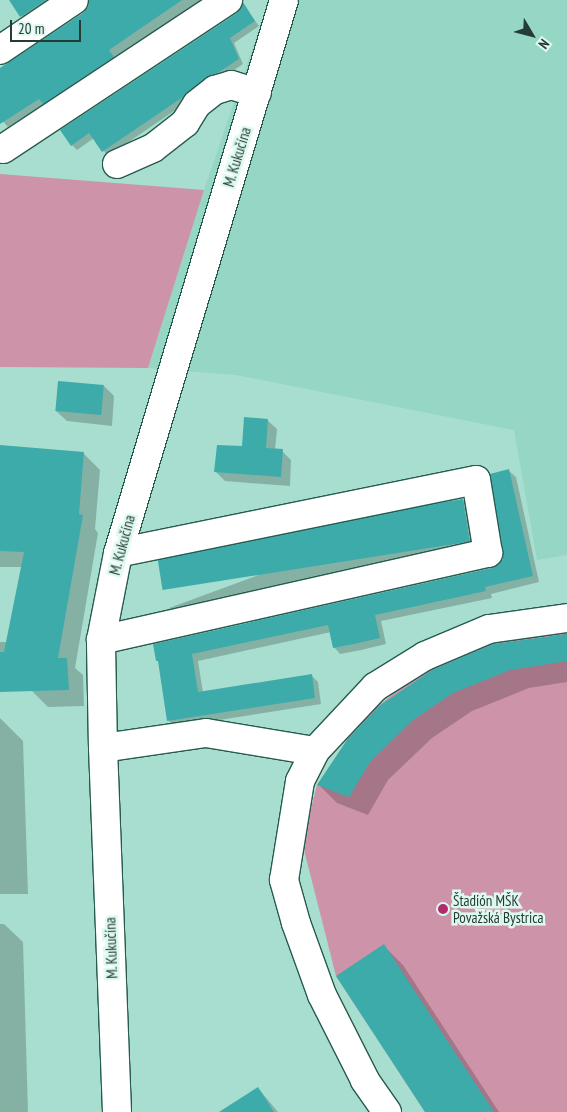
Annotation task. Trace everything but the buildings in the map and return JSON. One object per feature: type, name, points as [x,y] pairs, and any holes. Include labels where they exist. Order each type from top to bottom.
[{"type":"street","points":[[0,50],[74,0]]},
{"type":"street","points":[[3,149],[228,0]]},
{"type":"street","name":"M. Kukučína","points":[[117,1112],[102,748],[101,640],[118,553],[284,0]]},
{"type":"street","points":[[117,164],[153,148],[185,123],[197,104],[215,90],[231,85],[256,93]]},
{"type":"street","points":[[101,640],[488,553],[476,480],[118,553]]},
{"type":"street","points":[[387,1112],[365,1080],[322,995],[296,923],[284,880],[300,781],[315,751],[375,687],[425,656],[489,629],[567,618]]},
{"type":"street","points":[[102,748],[206,733],[315,751]]},
{"type":"shaded area","points":[[269,0],[567,0],[567,555],[537,560],[514,430],[236,375],[148,368],[204,190]]},
{"type":"shaded area","points":[[0,174],[204,190],[148,368],[0,367]]},
{"type":"shaded area","name":"Štadión MŠK Považská Bystrica","points":[[567,628],[567,1112],[425,1112],[336,976],[302,842],[317,785],[351,734],[367,716],[404,684],[465,649],[530,632]]},
{"type":"place","name":"Štadión MŠK Považská Bystrica","points":[[443,909]]}]
